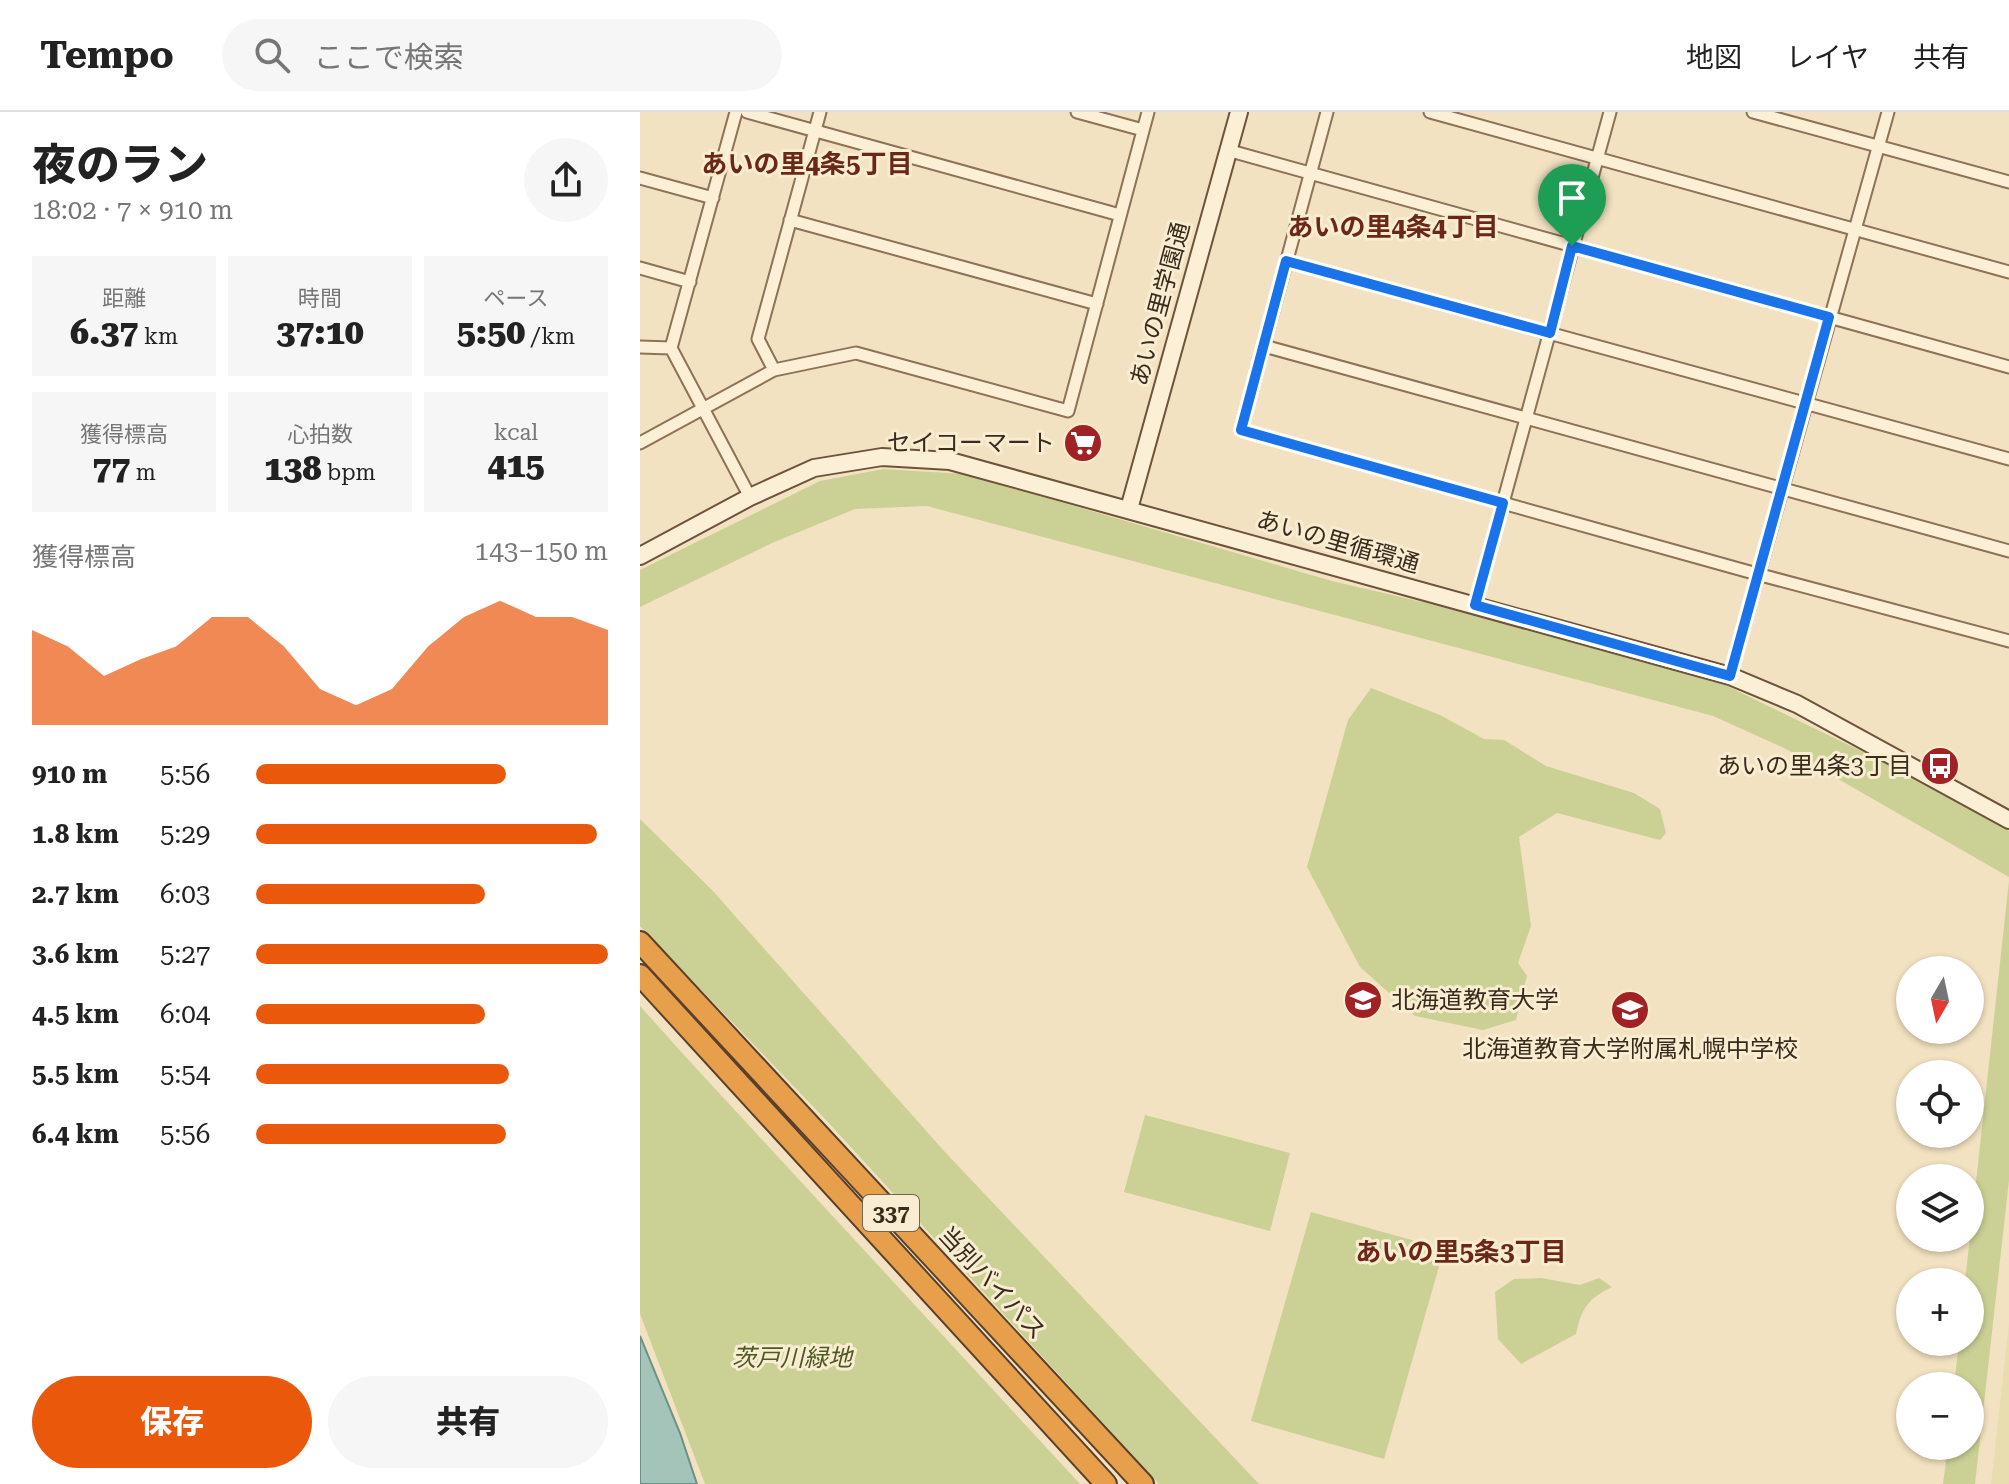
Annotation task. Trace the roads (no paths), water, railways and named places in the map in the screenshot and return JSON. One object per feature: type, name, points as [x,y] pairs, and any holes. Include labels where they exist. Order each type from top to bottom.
[{"type":"highway","name":"当別バイパス","points":[[640,942],[1143,1484]]},
{"type":"highway","name":"当別バイパス","points":[[640,975],[1106,1484]]},
{"type":"street","points":[[736,112],[671,348],[750,497]]},
{"type":"street","points":[[747,112],[1120,215]]},
{"type":"street","points":[[774,370],[758,339],[820,112]]},
{"type":"street","points":[[1077,112],[1143,130]]},
{"type":"street","points":[[640,443],[774,370],[856,353],[1068,411],[1148,112]]},
{"type":"street","name":"あいの里学園通","points":[[1129,509],[1239,112]]},
{"type":"street","points":[[1327,112],[1308,173],[1241,430],[2009,641]]},
{"type":"street","points":[[1430,112],[2009,272]]},
{"type":"street","points":[[1475,605],[1610,112]]},
{"type":"street","points":[[1753,112],[2009,182]]},
{"type":"street","points":[[1730,676],[1888,112]]},
{"type":"street","points":[[1227,150],[2009,367]]},
{"type":"street","points":[[640,178],[713,198]]},
{"type":"street","points":[[790,220],[1097,304]]},
{"type":"street","points":[[1286,261],[2009,459]]},
{"type":"street","points":[[640,268],[690,282]]},
{"type":"street","points":[[1264,346],[2009,551]]},
{"type":"street","points":[[640,347],[671,348]]},
{"type":"street","name":"あいの里循環通","points":[[640,556],[750,497],[814,468],[882,457],[950,461],[1730,676],[1797,704],[2009,820]]},
{"type":"water","points":[[640,1336],[680,1433],[697,1484],[640,1484]]},
{"type":"place","name":"セイコーマート","points":[[1083,443]]},
{"type":"place","name":"あいの里4条3丁目","points":[[1940,766]]},
{"type":"place","name":"北海道教育大学","points":[[1363,1000]]},
{"type":"place","name":"北海道教育大学附属札幌中学校","points":[[1630,1010]]},
{"type":"district","name":"あいの里4条5丁目","points":[[807,164]]},
{"type":"district","name":"あいの里4条4丁目","points":[[1393,227]]},
{"type":"district","name":"あいの里5条3丁目","points":[[1461,1252]]},
{"type":"park label","name":"茨戸川緑地","points":[[792,1358]]}]
